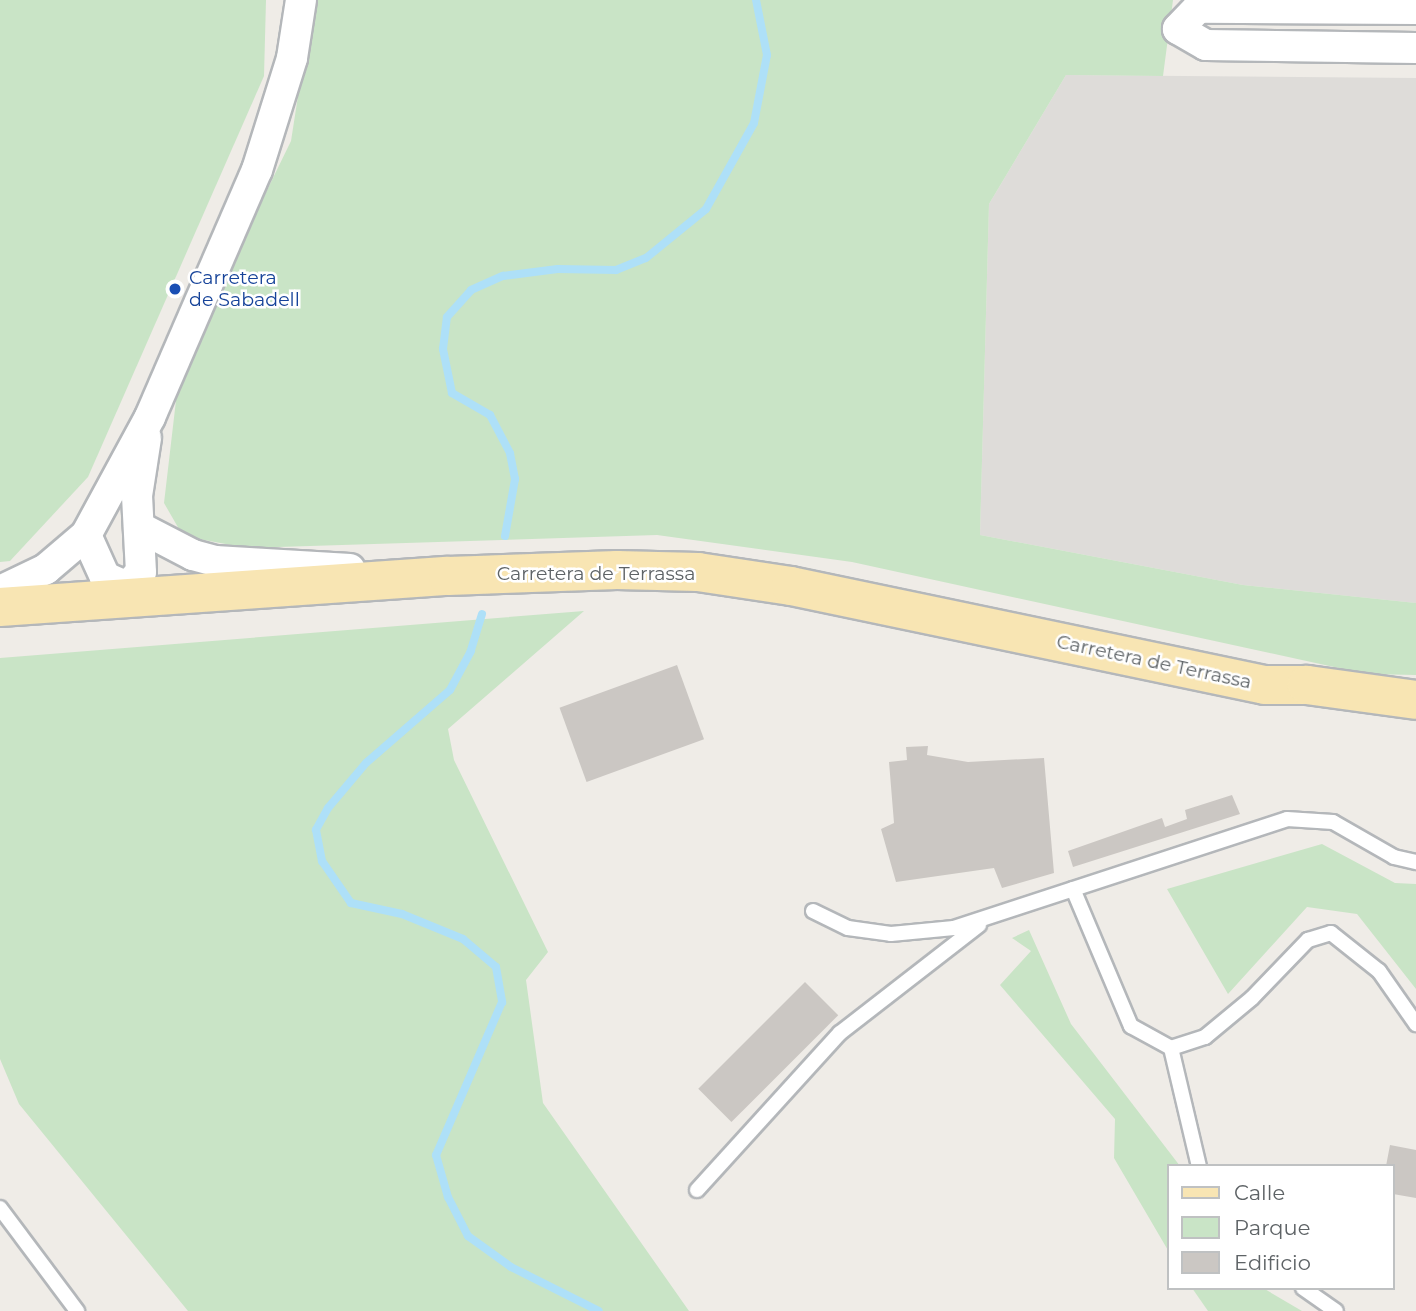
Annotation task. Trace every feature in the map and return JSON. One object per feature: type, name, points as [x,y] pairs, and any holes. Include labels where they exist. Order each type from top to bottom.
[{"type":"main road","name":"Carretera de Terrassa","points":[[0,607],[125,595],[448,576],[617,570],[698,572],[791,586],[1265,685],[1307,685],[1416,700]]},
{"type":"main road","name":"Carretera de Terrassa","points":[[1265,685],[1302,705],[1416,723]]},
{"type":"street","points":[[0,591],[46,569],[86,535],[150,417],[257,170],[292,58],[302,0]]},
{"type":"street","points":[[1416,9],[1198,4],[1178,29],[1206,45],[1416,48]]},
{"type":"street","points":[[86,535],[97,566],[125,595],[141,572],[137,496],[150,417]]},
{"type":"street","points":[[139,527],[192,555],[215,561],[448,576]]},
{"type":"lane","points":[[813,911],[848,928],[891,934],[954,928],[1287,819],[1333,822],[1394,856],[1416,862]]},
{"type":"lane","points":[[1073,889],[1131,1026],[1171,1048],[1205,1037],[1252,998],[1308,940],[1331,933],[1379,971],[1416,1024]]},
{"type":"lane","points":[[697,1190],[840,1033],[901,989],[938,953],[992,917]]},
{"type":"lane","points":[[1171,1048],[1199,1164]]},
{"type":"lane","points":[[0,1208],[77,1311]]},
{"type":"lane","points":[[1306,1290],[1336,1311]]},
{"type":"shaded area","points":[[1066,75],[1416,78],[1416,603],[1243,585],[980,535],[989,204]]},
{"type":"green space","points":[[0,0],[266,0],[264,76],[88,477],[10,561],[0,562]]},
{"type":"green space","points":[[313,0],[1173,0],[1163,76],[1066,75],[989,204],[980,535],[1243,585],[1416,603],[1416,675],[1366,674],[852,562],[657,535],[247,548],[183,536],[164,503],[177,392],[205,317],[291,141]]},
{"type":"green space","points":[[584,611],[448,729],[454,760],[548,952],[526,980],[543,1103],[689,1311],[188,1311],[19,1104],[0,1059],[0,658]]},
{"type":"green space","points":[[1322,844],[1395,883],[1416,884],[1416,989],[1357,914],[1307,907],[1228,994],[1167,889]]},
{"type":"green space","points":[[1029,930],[1071,1024],[1178,1164],[1168,1164],[1168,1250],[1114,1158],[1115,1119],[1000,985],[1031,951],[1012,938]]},
{"type":"green space","points":[[1193,1290],[1266,1290],[1302,1311],[1208,1311]]},
{"type":"building","points":[[677,665],[704,739],[587,782],[560,708]]},
{"type":"building","points":[[928,746],[927,755],[968,762],[1044,758],[1054,873],[1002,888],[994,868],[896,882],[881,829],[894,823],[889,762],[907,760],[906,747]]},
{"type":"building","points":[[1232,795],[1240,814],[1073,867],[1068,851],[1162,818],[1165,827],[1187,819],[1185,810]]},
{"type":"building","points":[[805,982],[838,1015],[731,1122],[698,1089]]},
{"type":"building","points":[[1390,1145],[1416,1150],[1416,1198],[1395,1194],[1395,1164],[1386,1164]]},
{"type":"waterway","points":[[505,536],[515,479],[510,453],[490,415],[452,393],[443,349],[447,317],[471,290],[503,276],[558,269],[616,270],[646,258],[706,209],[754,123],[767,55],[756,0]]},
{"type":"waterway","points":[[482,614],[471,651],[450,690],[366,763],[328,808],[316,830],[322,861],[351,903],[402,914],[463,939],[496,967],[502,1002],[436,1155],[448,1197],[468,1236],[511,1267],[599,1311]]},
{"type":"place","name":"Carretera de Sabadell","points":[[175,289]]}]
